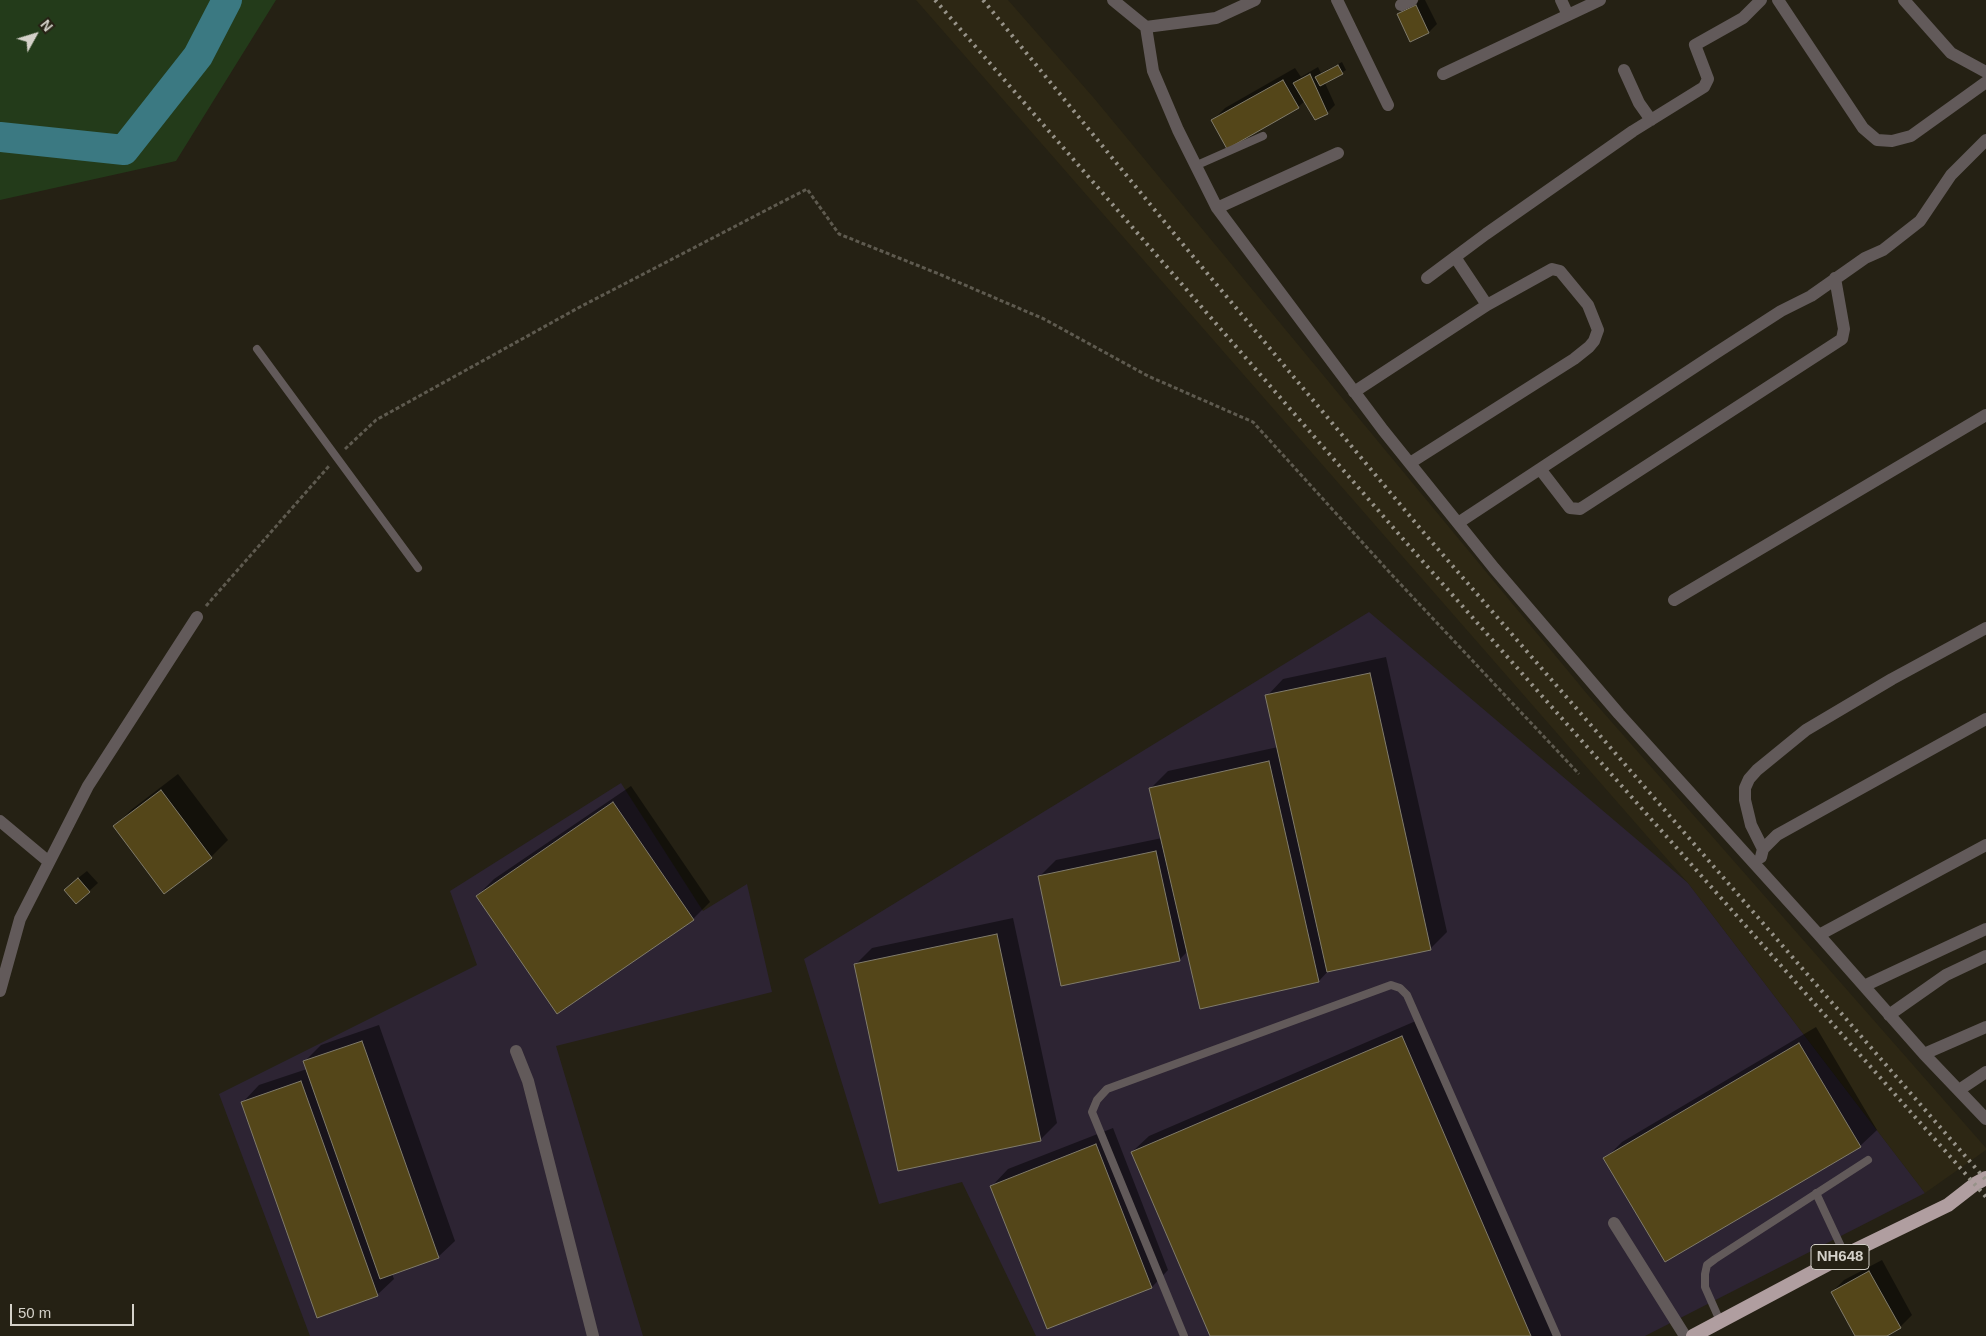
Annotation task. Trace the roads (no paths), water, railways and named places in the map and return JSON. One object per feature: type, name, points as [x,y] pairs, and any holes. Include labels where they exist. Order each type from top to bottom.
[{"type":"highway","name":"NH648","points":[[1694,1336],[1844,1255],[1948,1205],[1986,1178]]},
{"type":"street","points":[[1114,0],[1146,27],[1153,71],[1178,130],[1217,208],[1354,392],[1494,568],[1619,714],[1819,934],[1924,1054],[1986,1119]]},
{"type":"street","points":[[1146,27],[1216,18],[1255,0]]},
{"type":"street","points":[[1337,0],[1388,105]]},
{"type":"street","points":[[1561,0],[1568,15]]},
{"type":"street","points":[[1444,74],[1600,0]]},
{"type":"street","points":[[1428,278],[1493,229],[1651,120],[1704,87],[1708,83],[1708,79],[1695,45],[1743,18],[1761,0]]},
{"type":"street","points":[[1778,0],[1863,128],[1877,140],[1892,141],[1911,136],[1986,82]]},
{"type":"street","points":[[1904,0],[1951,53],[1986,72]]},
{"type":"street","points":[[1624,70],[1639,103],[1651,120]]},
{"type":"street","points":[[1458,523],[1733,342],[1810,296],[1865,258],[1883,250],[1920,222],[1951,175],[1986,140]]},
{"type":"street","points":[[1217,208],[1338,153]]},
{"type":"street","points":[[1455,257],[1487,305]]},
{"type":"street","points":[[1354,392],[1487,305],[1552,269],[1560,271],[1588,305],[1598,330],[1594,341],[1574,359],[1410,463]]},
{"type":"street","points":[[1540,469],[1570,508],[1580,509],[1604,494],[1842,339],[1844,328],[1835,278]]},
{"type":"street","points":[[1674,600],[1986,415]]},
{"type":"street","points":[[0,992],[20,919],[88,786],[197,617]]},
{"type":"street","points":[[1763,849],[1751,825],[1745,800],[1745,788],[1749,779],[1757,770],[1806,730],[1892,679],[1986,628]]},
{"type":"street","points":[[1757,866],[1763,849],[1777,834],[1986,719]]},
{"type":"street","points":[[0,821],[49,862]]},
{"type":"street","points":[[1819,934],[1986,845]]},
{"type":"street","points":[[1864,986],[1986,929]]},
{"type":"street","points":[[1889,1015],[1946,975],[1986,956]]},
{"type":"street","points":[[1924,1054],[1986,1027]]},
{"type":"street","points":[[516,1051],[528,1081],[593,1336]]},
{"type":"street","points":[[1959,1090],[1986,1072]]},
{"type":"street","points":[[1614,1223],[1685,1336]]},
{"type":"lane","points":[[1195,166],[1263,136]]},
{"type":"lane","points":[[257,349],[418,568]]},
{"type":"lane","points":[[1184,1336],[1092,1112],[1097,1100],[1107,1089],[1391,985],[1400,988],[1406,995],[1557,1336]]},
{"type":"lane","points":[[1720,1321],[1705,1287],[1705,1274],[1708,1265],[1715,1258],[1868,1160]]},
{"type":"lane","points":[[1816,1193],[1844,1255]]},
{"type":"waterway","points":[[0,137],[124,150],[198,56],[227,0]]},
{"type":"railway","points":[[935,0],[1410,547],[1986,1197]]},
{"type":"railway","points":[[983,0],[1181,242],[1424,533],[1986,1180]]}]
